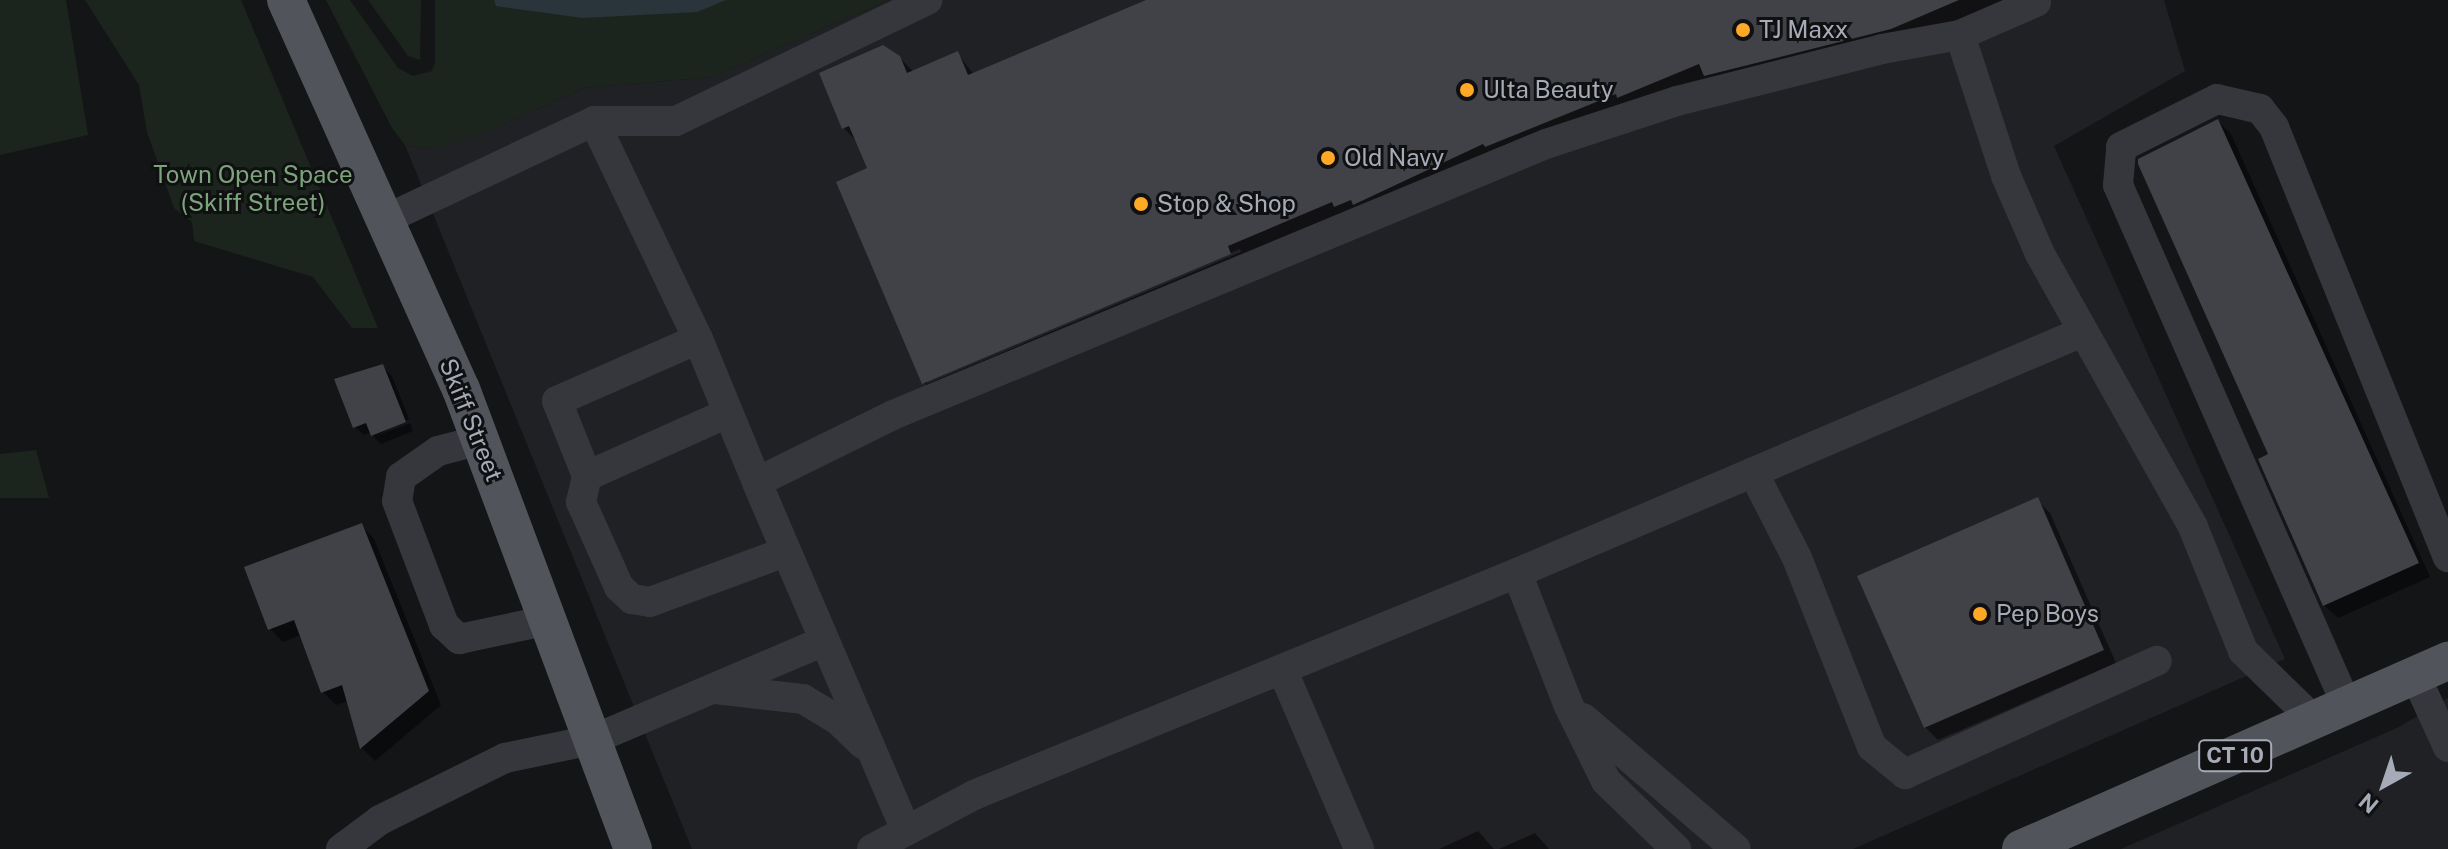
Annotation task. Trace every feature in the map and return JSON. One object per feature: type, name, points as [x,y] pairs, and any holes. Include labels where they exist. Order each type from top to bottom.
[{"type":"main road","name":"Skiff Street","points":[[286,0],[481,440],[633,849]]},
{"type":"main road","name":"CT 10","points":[[2021,849],[2431,668]]},
{"type":"lane","points":[[384,220],[594,121],[676,121],[927,0]]},
{"type":"lane","points":[[757,482],[893,415],[1546,144],[1677,101],[1882,49],[1960,35],[2036,2]]},
{"type":"lane","points":[[1960,35],[2006,176],[2082,332],[2193,527],[2243,651],[2331,713]]},
{"type":"lane","points":[[2331,713],[2118,185],[2116,165],[2121,147],[2217,99],[2260,109],[2274,127],[2448,557]]},
{"type":"lane","points":[[594,121],[698,339],[822,642],[905,828]]},
{"type":"lane","points":[[872,849],[905,828],[974,795],[1517,573],[2082,332]]},
{"type":"lane","points":[[698,339],[557,401],[587,476],[581,502],[619,587],[632,599],[650,602],[785,552]]},
{"type":"lane","points":[[587,476],[728,413]]},
{"type":"lane","points":[[481,440],[438,451],[401,477],[397,501],[444,625],[459,639],[549,620]]},
{"type":"lane","points":[[1753,472],[1797,558],[1872,747],[1905,774],[2157,661]]},
{"type":"lane","points":[[1517,573],[1568,704],[1606,781],[1676,849]]},
{"type":"lane","points":[[341,849],[380,820],[505,758],[592,740],[822,642]]},
{"type":"lane","points":[[2431,668],[2448,747]]},
{"type":"lane","points":[[1282,669],[1359,849]]},
{"type":"lane","points":[[713,689],[803,699],[838,720],[873,756]]},
{"type":"lane","points":[[1568,704],[1736,849]]},
{"type":"shaded area","points":[[494,0],[726,0],[697,12],[583,18],[496,6]]},
{"type":"shaded area","points":[[890,0],[2164,0],[2185,71],[2054,146],[2285,659],[1853,849],[692,849],[405,145],[430,149],[484,133],[584,88],[711,77]]},
{"type":"shaded area","points":[[2448,698],[2448,849],[2121,849],[2399,727]]},
{"type":"green space","points":[[0,0],[66,0],[88,135],[0,155]]},
{"type":"green space","name":"Town Open Space (Skiff Street)","points":[[85,0],[241,0],[378,328],[352,328],[313,277],[194,241],[192,222],[174,208],[147,132],[139,85]]},
{"type":"green space","points":[[326,0],[350,0],[398,68],[413,76],[432,71],[435,62],[435,0],[890,0],[711,77],[584,88],[480,135],[430,149],[405,145],[392,128]]},
{"type":"green space","points":[[368,0],[421,0],[420,60],[408,56]]},
{"type":"green space","points":[[36,450],[49,498],[0,498],[0,454]]},
{"type":"building","points":[[1146,0],[1959,0],[1891,29],[1704,76],[1699,64],[1617,98],[1616,94],[1485,147],[1483,144],[1353,205],[1351,200],[1334,207],[1332,202],[1228,246],[1231,254],[922,384],[836,182],[867,168],[849,126],[842,129],[819,73],[883,45],[900,56],[907,73],[958,51],[968,75]]},
{"type":"building","points":[[2218,119],[2419,563],[2323,606],[2258,459],[2268,454],[2138,164],[2138,159]]},
{"type":"building","points":[[383,364],[406,422],[371,436],[366,423],[353,428],[334,379]]},
{"type":"building","points":[[2038,497],[2104,650],[1924,728],[1857,576]]},
{"type":"building","points":[[362,523],[429,691],[360,749],[342,685],[321,693],[294,620],[268,630],[244,567]]},
{"type":"place","name":"TJ Maxx","points":[[1743,30]]},
{"type":"place","name":"Ulta Beauty","points":[[1467,90]]},
{"type":"place","name":"Old Navy","points":[[1328,158]]},
{"type":"place","name":"Stop & Shop","points":[[1141,204]]},
{"type":"place","name":"Pep Boys","points":[[1980,614]]}]
